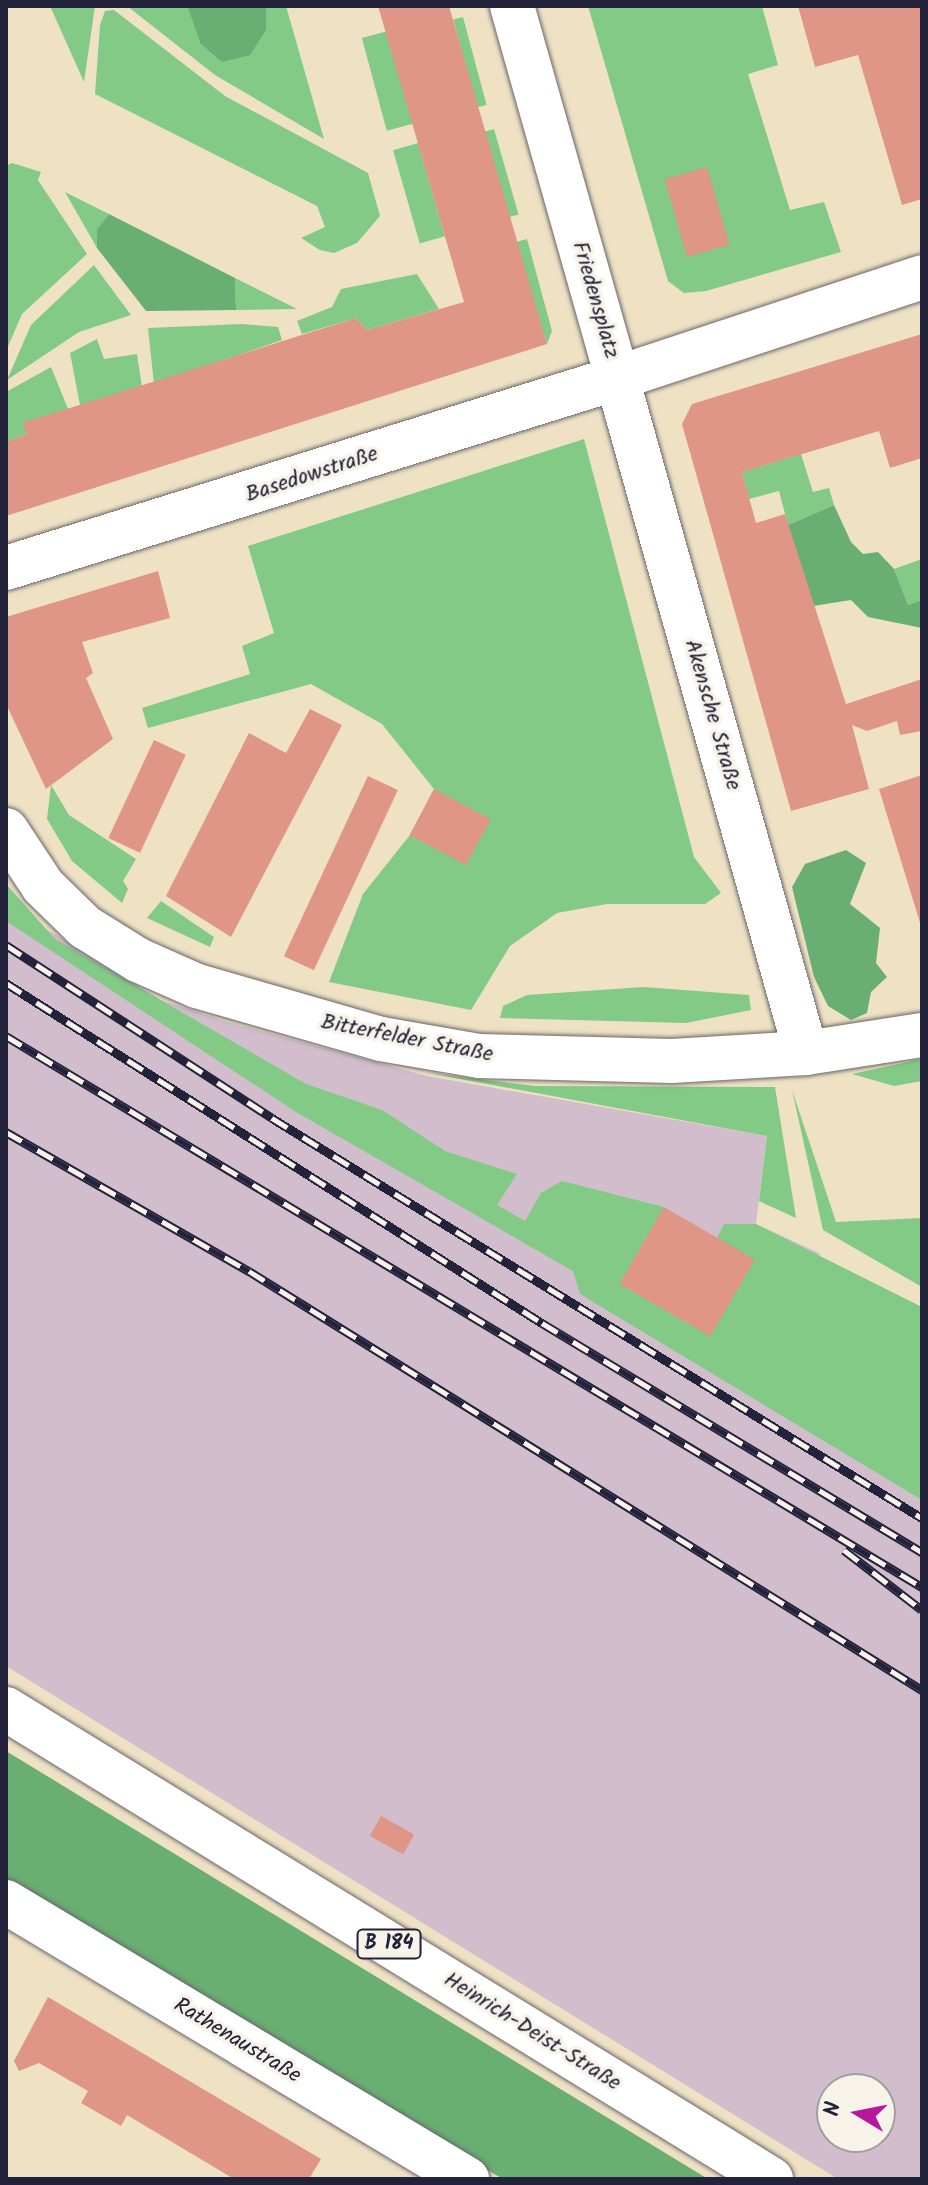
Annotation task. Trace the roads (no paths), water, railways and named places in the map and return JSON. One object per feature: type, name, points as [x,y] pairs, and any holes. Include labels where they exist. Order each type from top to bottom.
[{"type":"street","name":"Friedensplatz","points":[[512,6],[617,378],[922,277]]},
{"type":"street","name":"Basedowstraße","points":[[6,568],[617,378]]},
{"type":"street","name":"Akensche Straße","points":[[617,378],[806,1053]]},
{"type":"street","name":"Bitterfelder Straße","points":[[6,830],[43,886],[85,927],[185,981],[292,1016],[479,1056],[672,1061],[806,1053],[922,1035]]},
{"type":"street","name":"Heinrich-Deist-Straße","points":[[6,1709],[771,2179]]},
{"type":"street","name":"Rathenaustraße","points":[[6,1902],[467,2179]]},
{"type":"railway","points":[[6,945],[272,1118],[922,1518]]},
{"type":"railway","points":[[6,983],[542,1323],[922,1552]]},
{"type":"railway","points":[[6,1036],[922,1587]]},
{"type":"railway","points":[[6,1132],[249,1271],[922,1690]]},
{"type":"railway","points":[[844,1550],[922,1610]]}]
